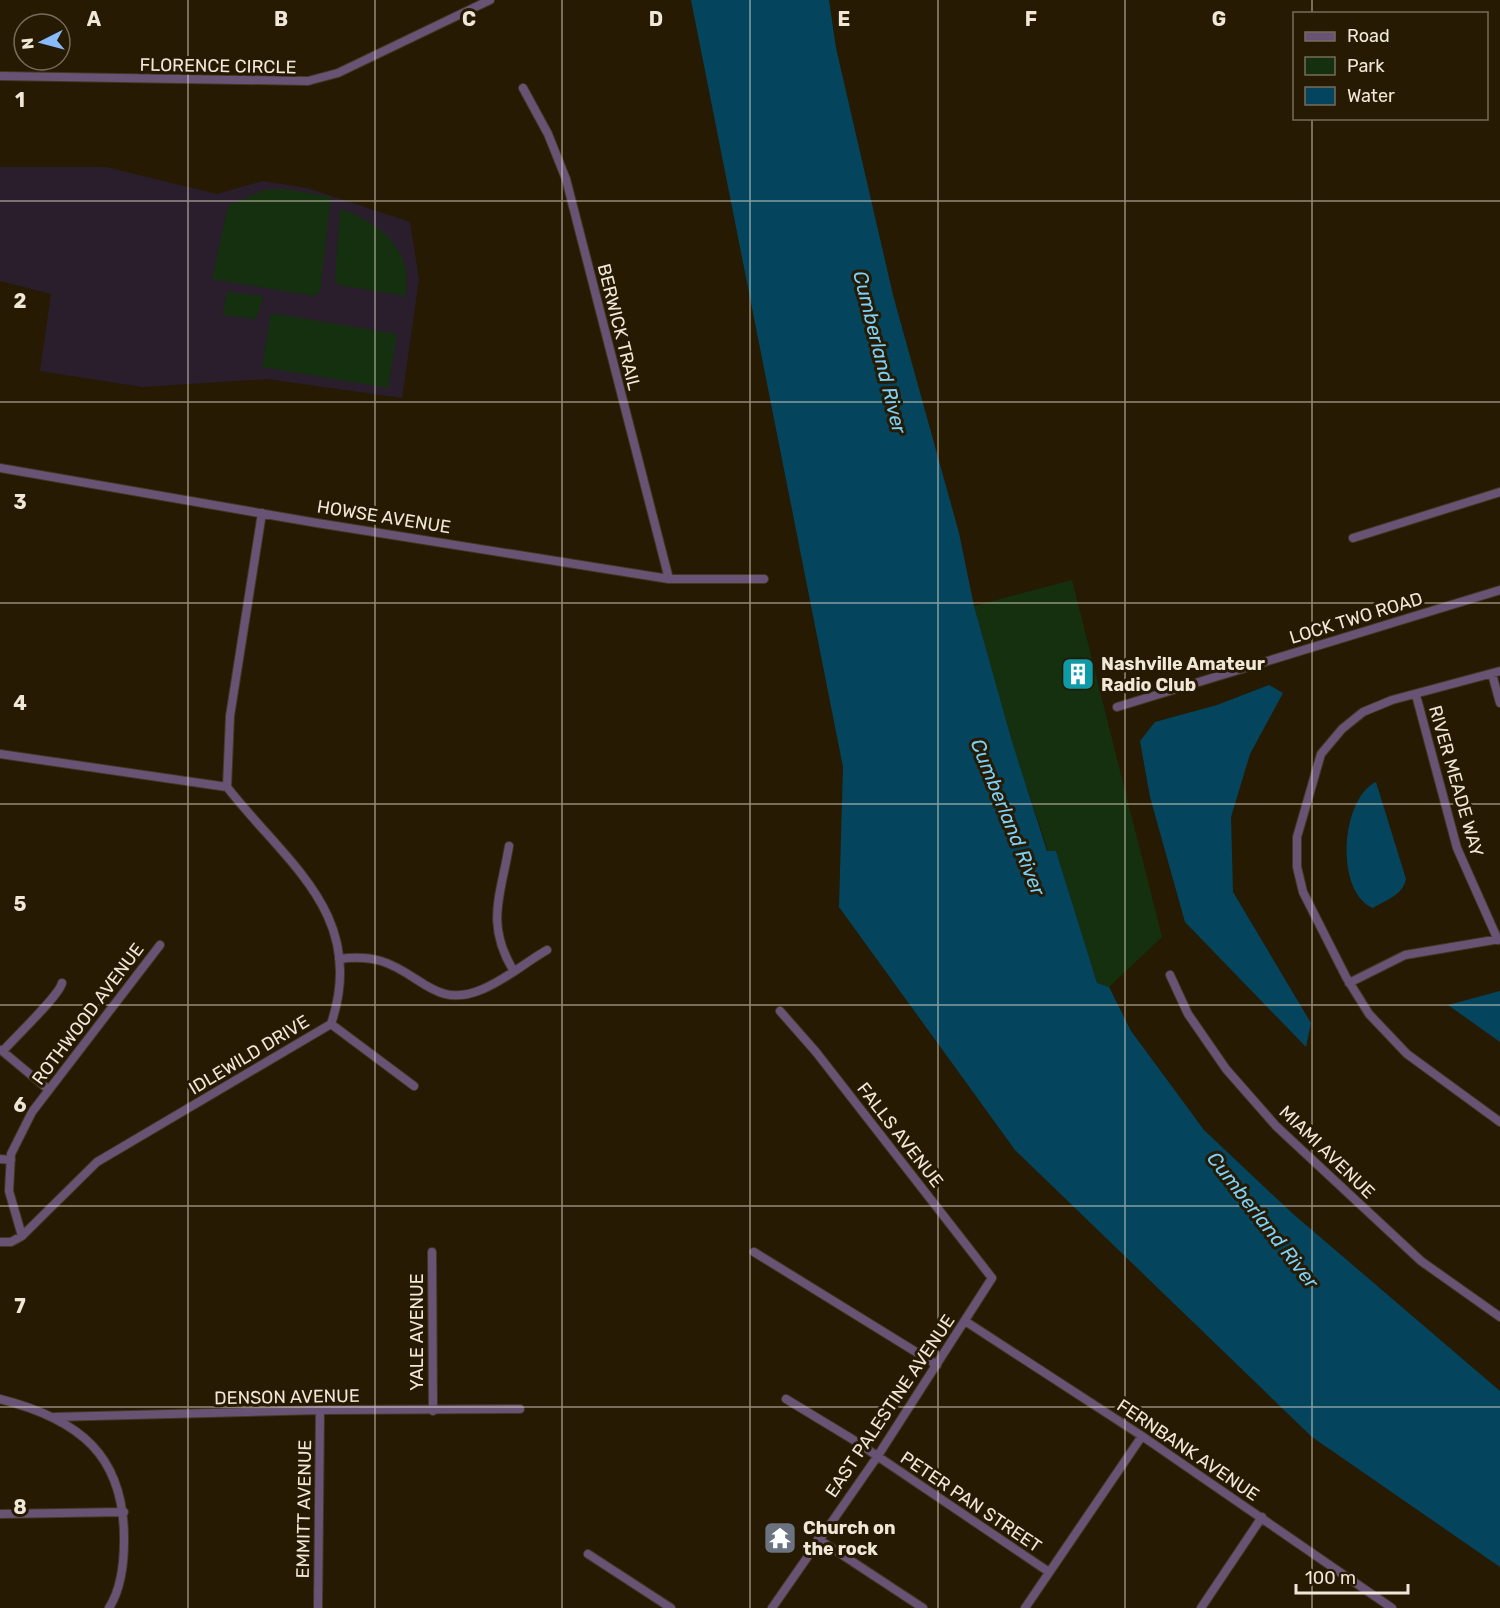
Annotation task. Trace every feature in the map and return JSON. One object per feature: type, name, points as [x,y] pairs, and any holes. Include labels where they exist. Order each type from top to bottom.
[{"type":"street","name":"FLORENCE CIRCLE","points":[[0,76],[308,81],[338,73],[490,0]]},
{"type":"street","name":"BERWICK TRAIL","points":[[523,88],[548,134],[566,178],[669,579]]},
{"type":"street","name":"HOWSE AVENUE","points":[[0,468],[669,579],[764,579]]},
{"type":"street","points":[[1353,538],[1500,492]]},
{"type":"street","points":[[0,754],[227,787],[230,716],[262,513]]},
{"type":"street","name":"LOCK TWO ROAD","points":[[1117,707],[1500,590]]},
{"type":"street","points":[[1500,703],[1496,672],[1392,700],[1363,712],[1342,729],[1321,754],[1297,837],[1297,867],[1303,892],[1349,983],[1369,1014],[1407,1054],[1500,1122]]},
{"type":"street","name":"RIVER MEADE WAY","points":[[1416,695],[1457,848],[1499,940]]},
{"type":"street","name":"IDLEWILD DRIVE","points":[[0,1242],[11,1242],[22,1236],[97,1162],[331,1024],[339,1001],[339,959],[328,913],[294,864],[227,787]]},
{"type":"street","points":[[509,846],[498,895],[496,924],[501,950],[513,970]]},
{"type":"street","points":[[1349,983],[1382,964],[1405,955],[1499,940]]},
{"type":"street","name":"ROTHWOOD AVENUE","points":[[22,1236],[9,1191],[11,1154],[32,1112],[160,945]]},
{"type":"street","points":[[339,959],[358,957],[381,961],[402,970],[433,991],[448,996],[484,989],[547,950]]},
{"type":"street","name":"MIAMI AVENUE","points":[[1170,975],[1188,1014],[1226,1069],[1276,1126],[1421,1261],[1500,1317]]},
{"type":"street","points":[[49,1090],[2,1050],[50,1001],[62,983]]},
{"type":"street","name":"FALLS AVENUE","points":[[780,1011],[816,1052],[991,1280]]},
{"type":"street","points":[[331,1024],[414,1086]]},
{"type":"street","points":[[0,1160],[11,1160]]},
{"type":"street","name":"YALE AVENUE","points":[[432,1252],[433,1411]]},
{"type":"street","points":[[754,1252],[937,1365]]},
{"type":"street","name":"EAST PALESTINE AVENUE","points":[[772,1608],[877,1457],[991,1280]]},
{"type":"street","name":"FERNBANK AVENUE","points":[[965,1322],[1142,1436],[1262,1517],[1381,1605],[1392,1608]]},
{"type":"street","points":[[0,1399],[54,1417],[86,1438],[106,1462],[118,1488],[124,1512],[123,1563],[109,1608]]},
{"type":"street","name":"PETER PAN STREET","points":[[786,1399],[1048,1572]]},
{"type":"street","name":"DENSON AVENUE","points":[[54,1417],[320,1410],[520,1409]]},
{"type":"street","name":"EMMITT AVENUE","points":[[318,1608],[320,1410]]},
{"type":"street","points":[[1025,1608],[1142,1436]]},
{"type":"street","points":[[0,1514],[124,1512]]},
{"type":"street","points":[[1201,1608],[1262,1517]]},
{"type":"street","points":[[818,1539],[923,1608]]},
{"type":"street","points":[[588,1554],[671,1608]]},
{"type":"shaded area","points":[[0,167],[106,167],[217,194],[262,181],[307,188],[410,222],[419,279],[402,398],[267,379],[142,387],[40,371],[51,294],[0,281]]},
{"type":"green space","points":[[285,189],[331,197],[320,291],[314,296],[212,279],[228,206],[264,190]]},
{"type":"green space","points":[[340,209],[370,222],[393,243],[405,266],[406,296],[338,285],[335,279]]},
{"type":"green space","points":[[227,292],[264,296],[256,319],[223,315]]},
{"type":"green space","points":[[271,313],[397,334],[388,388],[262,367]]},
{"type":"green space","points":[[1072,580],[1162,937],[1109,987],[1097,983],[1056,851],[1048,851],[1011,738],[974,606]]},
{"type":"water","name":"Cumberland River","points":[[691,0],[829,0],[836,48],[893,295],[959,533],[974,606],[1011,738],[1047,851],[1056,851],[1097,983],[1109,987],[1131,1031],[1204,1130],[1292,1213],[1500,1391],[1500,1567],[1312,1437],[1015,1150],[839,907],[843,767]]},
{"type":"water","points":[[1269,685],[1283,693],[1250,754],[1231,817],[1233,892],[1311,1023],[1306,1047],[1185,922],[1150,797],[1140,741],[1155,722],[1217,705]]},
{"type":"water","points":[[1376,782],[1406,879],[1398,893],[1373,908],[1360,899],[1352,884],[1347,845],[1349,825],[1355,806],[1364,791]]},
{"type":"water","points":[[1500,991],[1500,1042],[1448,1005]]},
{"type":"place","name":"Nashville Amateur Radio Club","points":[[1078,674]]},
{"type":"place","name":"Church on the rock","points":[[780,1538]]}]
